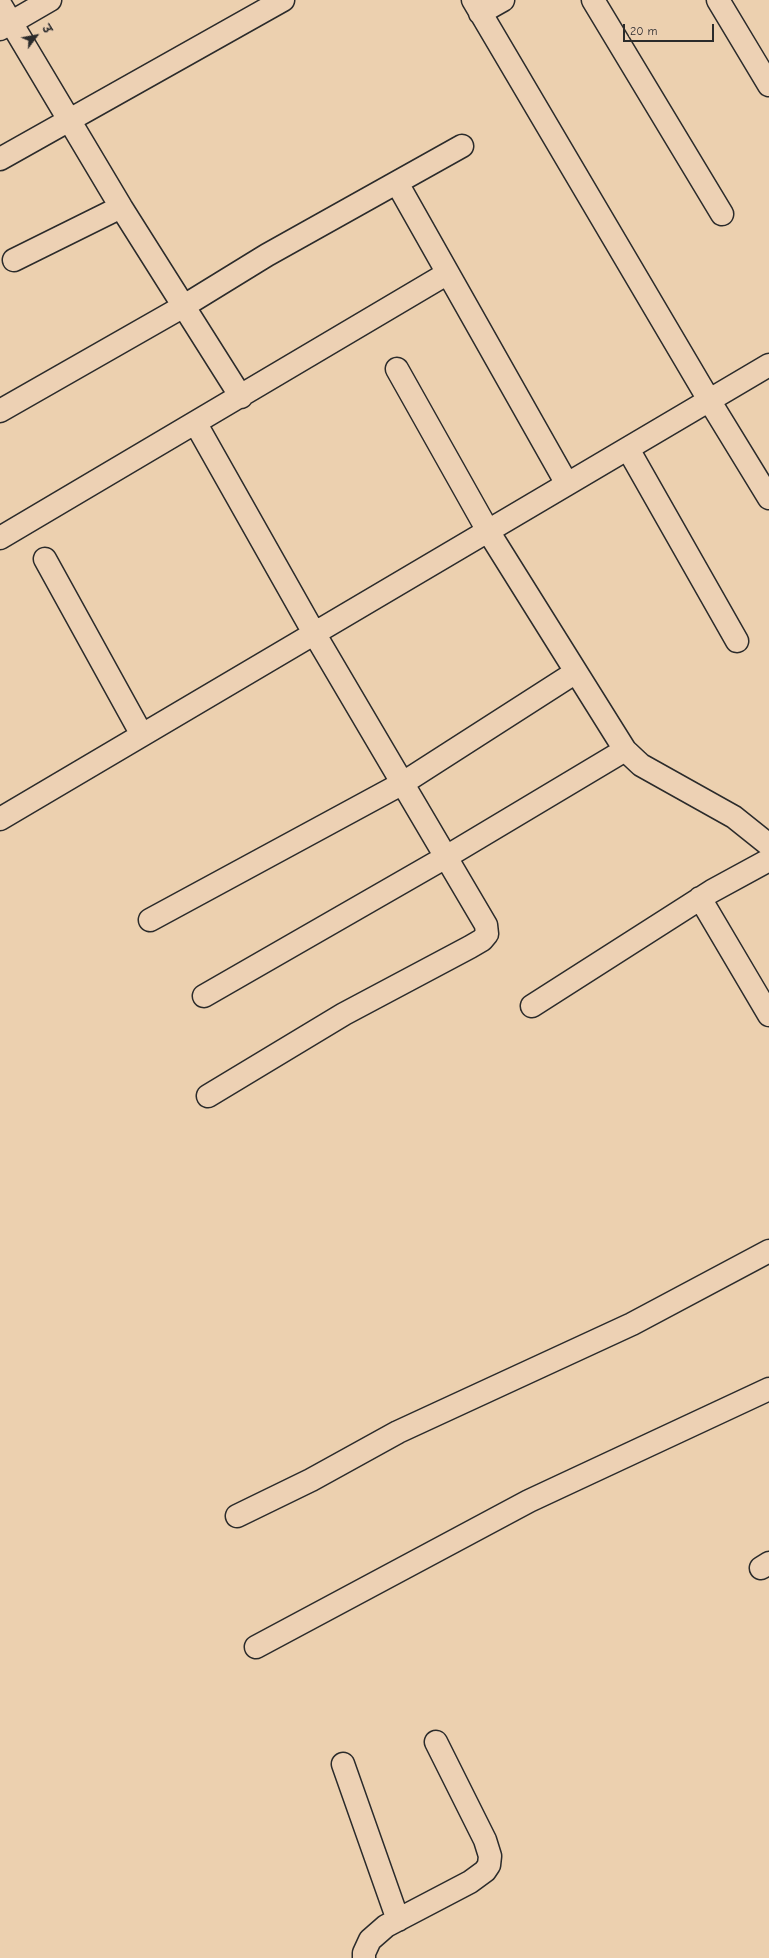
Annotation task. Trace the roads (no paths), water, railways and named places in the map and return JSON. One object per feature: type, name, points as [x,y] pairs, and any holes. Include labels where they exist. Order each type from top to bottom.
[{"type":"street","points":[[6,26],[50,0]]},
{"type":"street","points":[[0,159],[283,0]]},
{"type":"street","points":[[502,0],[477,6],[709,400],[769,498]]},
{"type":"street","points":[[593,0],[722,214]]},
{"type":"street","points":[[718,0],[769,85]]},
{"type":"street","points":[[0,4],[6,26],[68,121],[241,397]]},
{"type":"street","points":[[0,411],[184,306],[267,255],[462,146]]},
{"type":"street","points":[[397,183],[567,484]]},
{"type":"street","points":[[14,260],[121,207]]},
{"type":"street","points":[[0,538],[196,424],[448,273]]},
{"type":"street","points":[[0,819],[769,365]]},
{"type":"street","points":[[397,370],[488,531],[626,750],[641,765],[734,817],[769,845]]},
{"type":"street","points":[[196,424],[314,633],[486,925],[487,934],[482,940],[344,1014],[208,1096]]},
{"type":"street","points":[[628,448],[738,641]]},
{"type":"street","points":[[45,559],[142,735]]},
{"type":"street","points":[[150,920],[403,783],[576,672]]},
{"type":"street","points":[[204,996],[446,857],[626,750]]},
{"type":"street","points":[[532,1006],[700,898],[769,860]]},
{"type":"street","points":[[700,898],[769,1015]]},
{"type":"street","points":[[237,1516],[311,1480],[398,1432],[632,1324],[769,1251]]},
{"type":"street","points":[[256,1647],[530,1501],[769,1389]]},
{"type":"street","points":[[364,1958],[364,1953],[370,1940],[386,1926],[470,1882],[485,1872],[489,1865],[490,1856],[485,1840],[436,1742]]},
{"type":"street","points":[[343,1764],[398,1920]]}]
